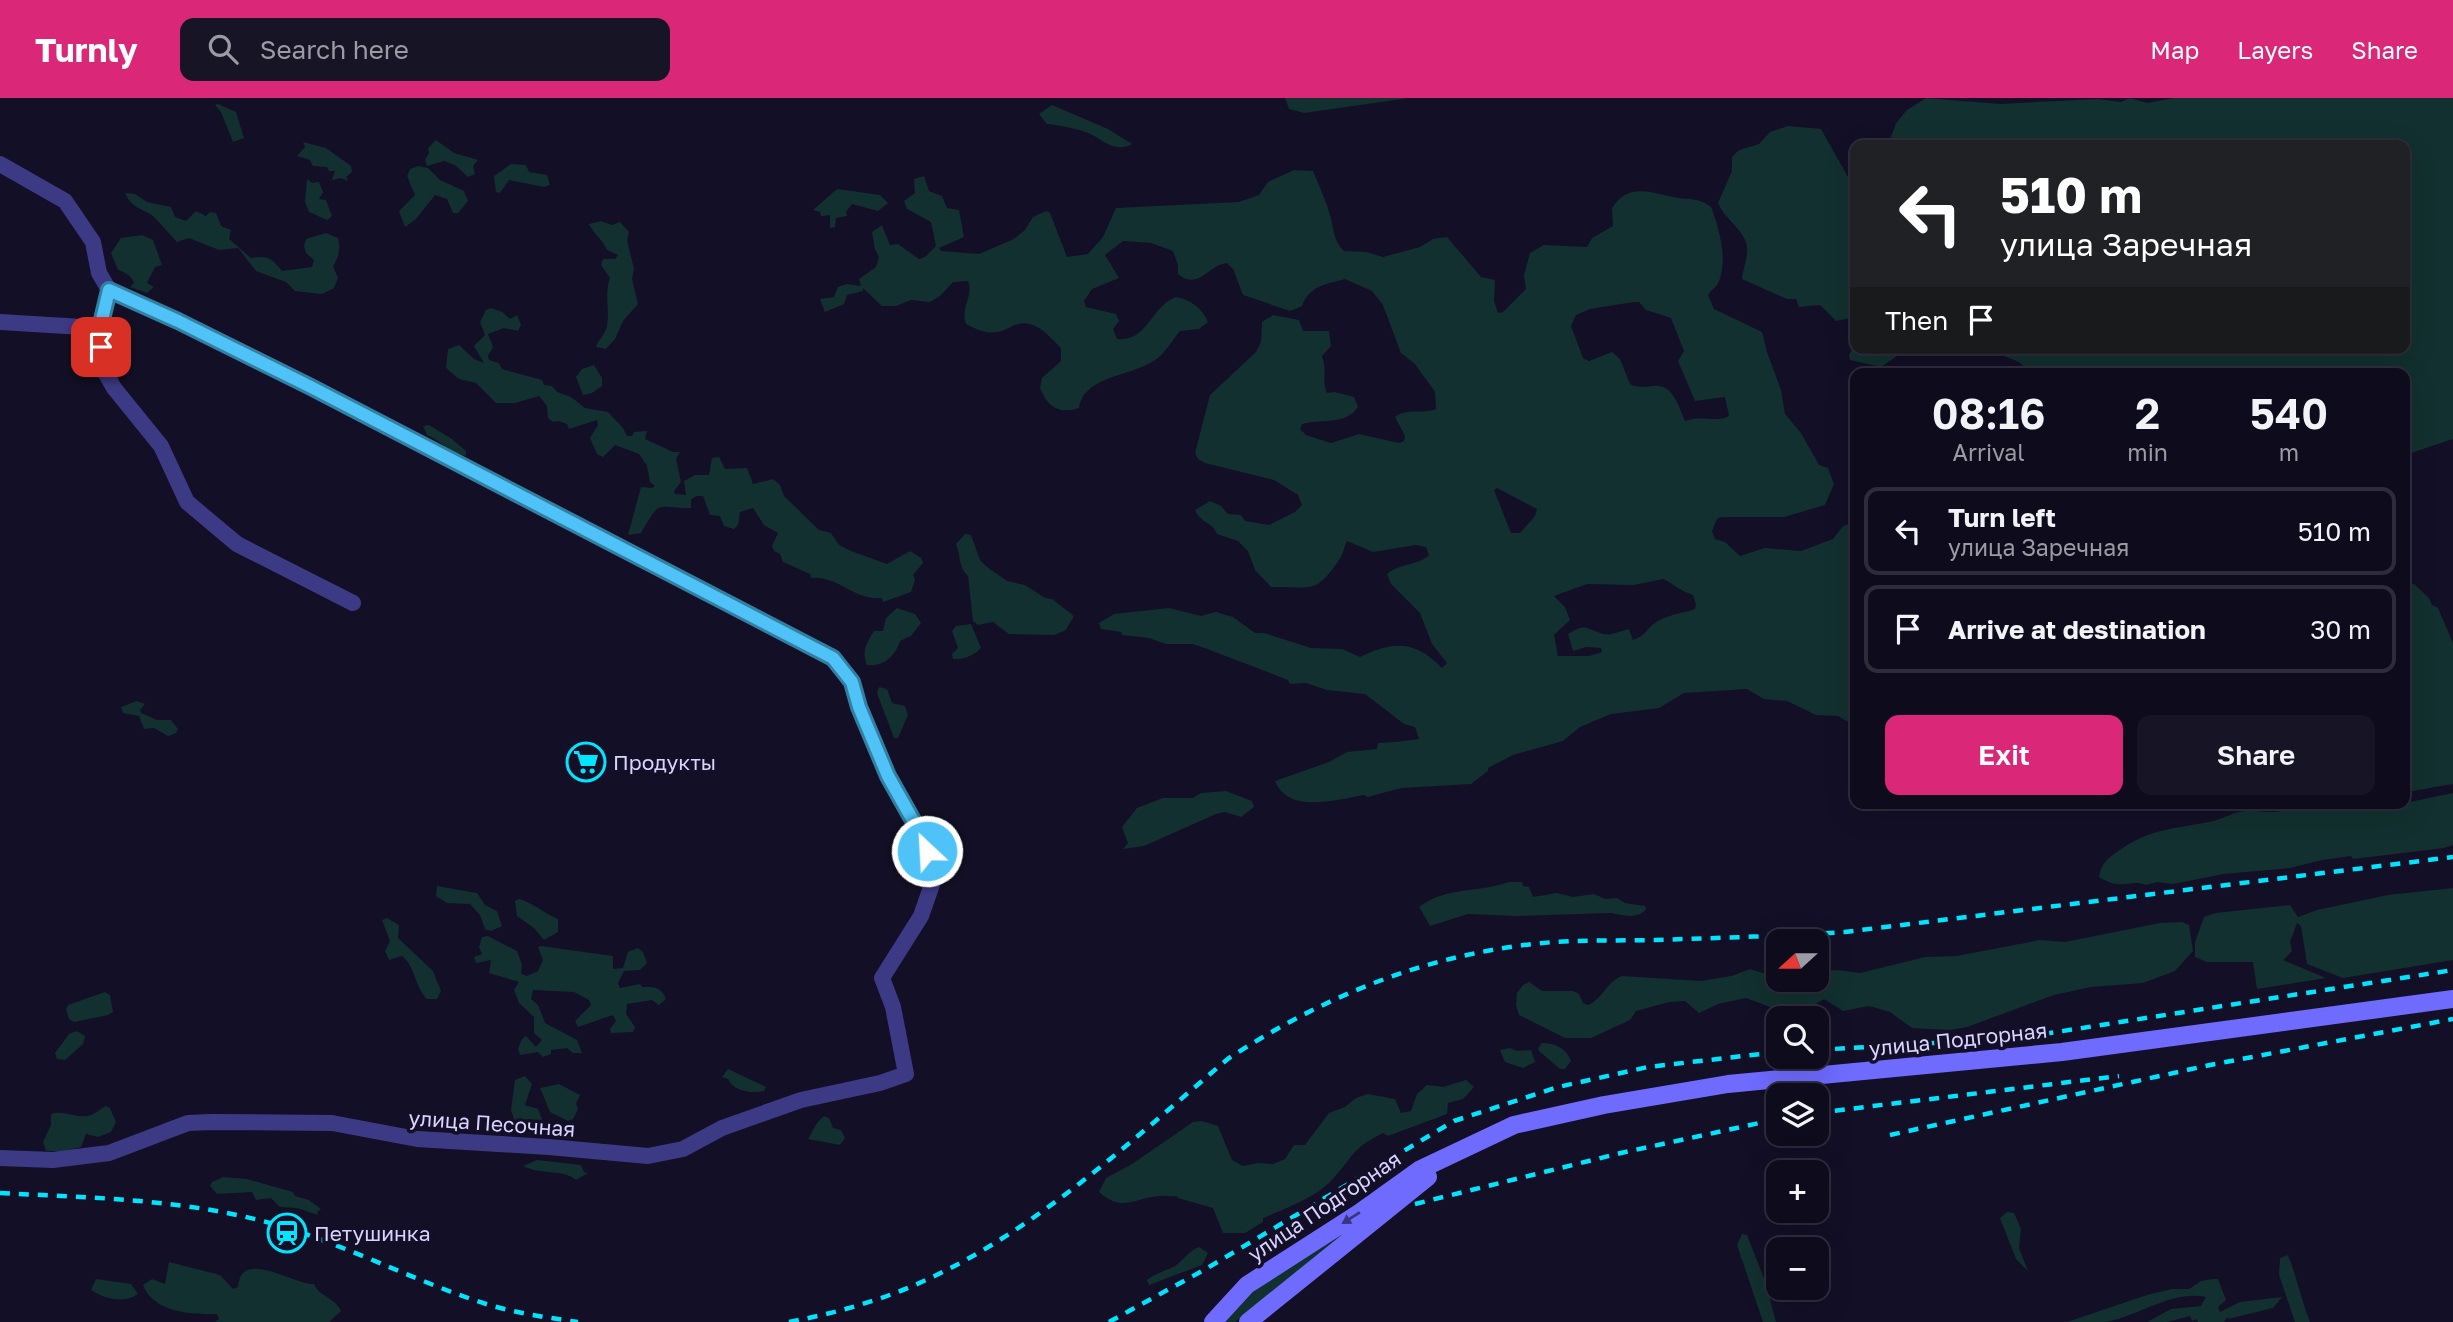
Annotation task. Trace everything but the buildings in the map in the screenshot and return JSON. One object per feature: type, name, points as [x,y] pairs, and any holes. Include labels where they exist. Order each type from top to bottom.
[{"type":"main road","name":"улица Подгорная","points":[[1213,1322],[1247,1285],[1359,1213],[1419,1170],[1514,1125],[1604,1105],[1728,1084],[2062,1052],[2453,999]]},
{"type":"main road","name":"улица Подгорная","points":[[1248,1322],[1472,1144]]},
{"type":"street","points":[[0,164],[65,201],[93,242],[99,273],[109,290],[100,328],[102,367],[114,388],[161,446],[187,502],[237,544],[353,603]]},
{"type":"street","name":"улица Песочная","points":[[0,1158],[54,1160],[109,1153],[188,1123],[211,1122],[332,1123],[417,1139],[648,1156],[683,1149],[722,1128],[801,1100],[880,1083],[905,1074],[893,1007],[882,978],[920,916],[936,873],[919,831],[888,776],[859,707],[852,682],[833,658],[309,386],[109,290]]},
{"type":"street","points":[[0,322],[100,328]]},
{"type":"green space","points":[[1285,98],[1409,98],[1304,113],[1289,109]]},
{"type":"green space","points":[[1926,98],[2000,104],[2098,99],[2121,102],[2130,98],[2147,103],[2173,98],[2453,98],[2453,439],[2410,453],[2410,368],[2026,368],[2019,362],[1999,354],[2410,354],[2410,140],[1890,140],[1896,123],[1907,110]]},
{"type":"green space","points":[[215,105],[236,112],[244,138],[233,142],[221,112]]},
{"type":"green space","points":[[1052,105],[1108,129],[1132,144],[1113,146],[1086,132],[1047,124],[1039,114]]},
{"type":"green space","points":[[1788,126],[1821,129],[1850,178],[1850,318],[1836,321],[1820,305],[1799,307],[1796,299],[1787,299],[1742,279],[1747,244],[1718,203],[1732,171],[1732,157],[1739,150],[1759,144],[1770,132]]},
{"type":"green space","points":[[436,140],[454,153],[478,160],[473,166],[475,174],[468,177],[455,165],[444,161],[427,166],[425,160],[429,153],[428,148]]},
{"type":"green space","points":[[303,142],[326,148],[351,166],[352,172],[346,177],[348,181],[341,178],[332,180],[335,171],[329,171],[327,167],[313,166],[310,160],[297,156],[305,147]]},
{"type":"green space","points":[[511,164],[526,165],[529,172],[547,175],[550,185],[544,187],[509,180],[500,193],[496,192],[494,176]]},
{"type":"green space","points":[[418,166],[428,168],[440,180],[464,191],[468,201],[458,213],[453,213],[447,199],[435,195],[416,219],[405,227],[399,211],[415,195],[407,176],[410,169]]},
{"type":"green space","points":[[1294,170],[1313,171],[1336,239],[1344,251],[1366,252],[1383,257],[1420,247],[1433,239],[1447,237],[1481,277],[1495,280],[1494,301],[1498,313],[1503,312],[1526,289],[1524,275],[1530,253],[1544,245],[1587,247],[1592,238],[1613,226],[1612,208],[1625,195],[1640,191],[1697,200],[1711,207],[1723,253],[1719,281],[1708,295],[1714,309],[1762,332],[1781,390],[1785,414],[1801,433],[1819,465],[1828,468],[1834,484],[1825,505],[1784,517],[1722,517],[1717,519],[1712,531],[1715,539],[1725,542],[1740,556],[1765,548],[1801,551],[1833,539],[1843,526],[1850,524],[1850,723],[1838,716],[1816,715],[1787,701],[1764,699],[1747,689],[1684,693],[1659,708],[1611,714],[1580,727],[1563,741],[1513,755],[1488,768],[1488,771],[1471,784],[1401,788],[1368,797],[1364,795],[1327,801],[1301,801],[1290,798],[1281,791],[1275,781],[1329,762],[1347,752],[1377,749],[1378,743],[1419,739],[1415,727],[1404,724],[1365,694],[1327,690],[1306,683],[1290,684],[1288,680],[1202,647],[1192,644],[1166,644],[1149,638],[1122,635],[1121,632],[1101,629],[1099,623],[1114,614],[1169,608],[1201,616],[1216,612],[1233,617],[1255,633],[1264,633],[1311,648],[1342,649],[1360,657],[1383,648],[1403,646],[1422,652],[1442,668],[1447,663],[1432,644],[1420,613],[1391,584],[1387,574],[1424,559],[1429,555],[1426,547],[1416,545],[1373,552],[1347,541],[1341,557],[1318,583],[1305,587],[1271,587],[1255,570],[1248,551],[1238,541],[1217,534],[1195,510],[1210,501],[1221,506],[1228,514],[1241,515],[1245,521],[1269,525],[1295,512],[1302,505],[1298,495],[1274,480],[1205,463],[1198,459],[1195,453],[1210,395],[1256,352],[1261,342],[1262,322],[1273,315],[1299,320],[1303,331],[1329,331],[1331,346],[1322,356],[1327,393],[1335,392],[1354,397],[1358,407],[1347,417],[1302,424],[1300,429],[1306,435],[1331,443],[1359,434],[1399,443],[1404,441],[1405,436],[1395,417],[1405,412],[1436,409],[1435,392],[1415,364],[1401,353],[1383,305],[1372,291],[1345,279],[1319,287],[1309,294],[1302,306],[1290,311],[1243,295],[1233,269],[1227,263],[1192,280],[1178,274],[1173,251],[1151,243],[1123,241],[1105,255],[1119,278],[1092,289],[1084,301],[1086,307],[1116,314],[1119,321],[1113,329],[1117,339],[1136,335],[1161,308],[1176,297],[1195,305],[1208,322],[1199,329],[1180,331],[1159,357],[1101,382],[1083,397],[1079,408],[1066,410],[1051,405],[1040,388],[1042,378],[1061,361],[1061,348],[1043,331],[1030,324],[1023,323],[998,332],[989,332],[966,324],[968,281],[953,282],[930,302],[911,300],[896,306],[882,306],[863,288],[863,291],[847,295],[844,304],[825,312],[820,299],[834,297],[838,287],[847,284],[861,286],[859,279],[876,267],[879,257],[872,232],[882,225],[890,245],[898,244],[919,259],[936,246],[931,222],[907,209],[904,201],[915,193],[914,179],[924,176],[929,191],[942,196],[947,208],[959,210],[964,237],[939,248],[941,251],[979,254],[1014,239],[1025,230],[1033,217],[1046,211],[1050,213],[1067,257],[1088,254],[1103,237],[1116,208],[1239,202],[1259,195],[1268,182]],"holes":[[[1639,302],[1646,310],[1671,318],[1684,351],[1678,361],[1695,401],[1725,397],[1729,416],[1685,421],[1678,403],[1666,388],[1630,384],[1620,359],[1612,352],[1589,361],[1583,358],[1571,326],[1576,315],[1590,309]],[[1497,488],[1537,509],[1535,516],[1520,533],[1511,533],[1494,490]],[[1663,579],[1693,595],[1695,609],[1660,620],[1633,640],[1629,629],[1607,634],[1587,628],[1578,629],[1568,634],[1573,651],[1586,647],[1601,648],[1602,652],[1589,656],[1558,656],[1554,635],[1570,620],[1565,607],[1554,596],[1587,584],[1634,585]]]},
{"type":"green space","points":[[307,179],[312,183],[319,182],[323,192],[319,199],[326,200],[332,216],[327,220],[309,212],[305,202]]},
{"type":"green space","points":[[837,189],[880,195],[888,203],[878,211],[852,204],[846,212],[847,216],[836,218],[835,227],[830,228],[830,215],[821,216],[820,212],[813,210]]},
{"type":"green space","points":[[125,193],[135,194],[147,202],[171,207],[175,217],[186,221],[196,211],[206,216],[210,212],[216,213],[221,226],[231,230],[229,239],[251,258],[269,258],[282,271],[312,267],[314,260],[306,253],[304,246],[306,239],[326,233],[338,238],[339,252],[333,266],[338,278],[334,288],[322,294],[295,291],[286,282],[256,271],[238,248],[219,250],[189,238],[177,242],[154,217],[131,202]]},
{"type":"green space","points":[[601,221],[612,225],[620,222],[629,232],[627,240],[638,304],[623,321],[615,339],[606,349],[596,347],[608,320],[607,290],[610,278],[601,265],[603,259],[615,259],[618,255],[607,250],[589,224]]},
{"type":"green space","points":[[142,235],[153,240],[162,265],[155,267],[147,283],[154,287],[147,293],[130,287],[133,281],[118,270],[111,253],[121,238]]},
{"type":"green space","points":[[491,308],[510,319],[517,315],[521,325],[518,331],[504,328],[488,334],[493,347],[488,356],[489,360],[499,363],[502,369],[542,380],[544,385],[552,386],[557,392],[571,397],[585,408],[608,412],[627,436],[632,436],[634,432],[647,431],[645,439],[673,452],[680,452],[676,459],[681,482],[674,491],[675,494],[686,495],[684,481],[695,475],[709,475],[712,458],[719,457],[725,469],[747,468],[753,484],[773,479],[780,485],[784,496],[819,530],[831,533],[839,545],[887,564],[910,551],[921,558],[923,563],[913,575],[915,580],[911,592],[883,602],[882,598],[863,596],[830,580],[811,578],[810,574],[783,562],[772,546],[778,533],[764,525],[753,508],[740,512],[738,525],[734,529],[724,526],[720,516],[710,515],[703,496],[691,499],[691,508],[660,507],[641,533],[628,535],[641,487],[655,486],[650,482],[647,466],[639,454],[615,445],[603,457],[597,454],[590,438],[598,425],[597,420],[569,429],[567,424],[553,422],[548,418],[547,406],[539,396],[515,403],[496,403],[476,383],[459,379],[446,368],[448,349],[459,345],[474,359],[484,363],[474,346],[485,335],[480,322],[486,310]]},
{"type":"green space","points":[[1900,354],[1881,367],[1850,360],[1849,355]]},
{"type":"green space","points":[[594,365],[602,378],[602,386],[583,395],[576,377],[582,369]]},
{"type":"green space","points":[[429,425],[452,439],[466,451],[466,456],[427,435],[423,426]]},
{"type":"green space","points":[[965,534],[971,535],[980,560],[987,567],[1007,581],[1025,585],[1045,598],[1052,599],[1074,616],[1066,630],[1054,635],[1009,634],[993,622],[978,625],[973,621],[968,576],[961,565],[956,544]]},
{"type":"green space","points":[[2414,584],[2429,598],[2432,605],[2438,608],[2453,643],[2453,784],[2410,792],[2410,585]]},
{"type":"green space","points":[[897,608],[915,614],[921,623],[911,636],[900,641],[888,660],[867,665],[865,651],[869,639],[874,631],[883,631],[886,618]]},
{"type":"green space","points":[[971,624],[981,648],[961,659],[953,659],[952,654],[958,648],[952,631],[956,626]]},
{"type":"green space","points":[[879,687],[887,689],[892,703],[905,706],[908,715],[898,738],[894,738],[877,693]]},
{"type":"green space","points":[[137,701],[145,704],[140,710],[141,713],[157,720],[171,720],[178,729],[176,733],[168,736],[154,728],[144,729],[139,716],[123,713],[121,707]]},
{"type":"green space","points":[[1226,791],[1252,801],[1254,807],[1241,817],[1225,812],[1216,814],[1144,846],[1123,849],[1128,843],[1122,827],[1137,808],[1163,798],[1193,798],[1201,793]]},
{"type":"green space","points":[[2453,793],[2453,845],[2353,859],[2351,856],[2322,860],[2290,868],[2224,874],[2173,884],[2114,884],[2099,877],[2101,869],[2113,855],[2128,844],[2161,831],[2213,821],[2240,812],[2275,812],[2286,809],[2410,809],[2410,802]]},
{"type":"green space","points":[[1509,882],[1522,882],[1523,886],[1529,887],[1533,897],[1557,893],[1573,897],[1594,894],[1605,899],[1617,898],[1625,903],[1645,906],[1646,909],[1639,915],[1630,916],[1611,913],[1516,916],[1468,914],[1430,926],[1419,907],[1441,896]]},
{"type":"green space","points":[[437,886],[477,893],[485,905],[497,911],[502,926],[491,931],[485,929],[480,915],[470,904],[447,903],[436,896]]},
{"type":"green space","points":[[2453,888],[2453,960],[2343,978],[2307,964],[2301,926],[2297,923],[2290,942],[2292,951],[2283,960],[2326,978],[2257,989],[2253,962],[2207,962],[2195,957],[2195,942],[2204,917],[2215,913],[2290,905],[2298,917],[2317,910],[2388,895]]},
{"type":"green space","points":[[519,899],[558,919],[558,932],[544,940],[534,928],[517,916],[515,901]]},
{"type":"green space","points":[[387,918],[399,925],[398,938],[433,971],[441,991],[437,999],[427,999],[410,965],[402,956],[389,960],[385,951],[390,941],[382,920]]},
{"type":"green space","points":[[2182,922],[2189,925],[2193,951],[2175,971],[2143,983],[2091,987],[2054,995],[1967,1027],[1950,1030],[1912,1028],[1890,1012],[1869,1006],[1843,1011],[1824,999],[1813,1006],[1768,1006],[1746,998],[1718,1004],[1699,1013],[1685,1001],[1669,1002],[1636,1011],[1630,1020],[1591,1038],[1565,1038],[1519,1015],[1516,1005],[1517,993],[1529,982],[1542,991],[1573,991],[1588,1005],[1622,976],[1701,981],[1731,976],[1750,969],[1766,974],[1766,992],[1829,992],[1829,971],[1860,973],[1925,957],[1957,956],[2040,940],[2065,942],[2160,923]]},
{"type":"green space","points":[[488,936],[517,951],[522,965],[521,974],[527,976],[538,971],[543,960],[538,947],[541,946],[613,956],[613,969],[623,968],[628,952],[638,948],[643,952],[647,963],[640,970],[624,971],[618,983],[620,988],[640,984],[642,987],[653,987],[659,989],[666,999],[659,1005],[652,1000],[627,1004],[626,1014],[635,1027],[633,1032],[611,1033],[610,1029],[616,1021],[613,1015],[578,1027],[575,1021],[591,1005],[589,1000],[574,992],[533,990],[531,999],[538,1005],[545,1023],[577,1040],[582,1053],[573,1053],[567,1048],[551,1050],[551,1054],[543,1057],[538,1052],[520,1055],[518,1049],[526,1036],[536,1047],[542,1040],[534,1033],[534,1017],[519,1003],[514,990],[519,982],[489,973],[491,960],[476,963],[474,957],[482,954],[479,947],[482,937]]},
{"type":"green space","points":[[105,992],[110,995],[113,1012],[74,1022],[69,1019],[66,1009],[68,1005]]},
{"type":"green space","points":[[77,1031],[85,1036],[83,1044],[65,1060],[57,1059],[55,1053],[69,1034]]},
{"type":"green space","points":[[1542,1043],[1556,1045],[1566,1053],[1571,1061],[1565,1069],[1560,1069],[1539,1051]]},
{"type":"green space","points":[[1510,1048],[1517,1051],[1531,1050],[1535,1062],[1523,1068],[1505,1062],[1500,1050]]},
{"type":"green space","points":[[728,1069],[766,1087],[764,1091],[749,1092],[738,1089],[722,1077]]},
{"type":"green space","points":[[525,1076],[532,1084],[525,1105],[538,1109],[543,1122],[536,1133],[520,1134],[514,1128],[511,1110],[515,1080]]},
{"type":"green space","points":[[1466,1080],[1474,1087],[1463,1099],[1448,1103],[1447,1114],[1388,1136],[1383,1133],[1372,1139],[1358,1149],[1331,1181],[1316,1193],[1263,1218],[1263,1222],[1245,1233],[1223,1233],[1213,1208],[1177,1196],[1150,1197],[1122,1203],[1115,1202],[1099,1192],[1106,1178],[1132,1164],[1193,1122],[1202,1121],[1218,1126],[1232,1160],[1243,1166],[1273,1164],[1285,1159],[1294,1145],[1305,1145],[1329,1113],[1345,1107],[1356,1098],[1368,1094],[1395,1099],[1401,1113],[1411,1111],[1417,1094],[1427,1085],[1443,1087]]},
{"type":"green space","points":[[559,1084],[580,1095],[576,1104],[578,1109],[573,1119],[568,1121],[550,1112],[540,1088]]},
{"type":"green space","points":[[106,1106],[110,1108],[116,1122],[111,1132],[98,1137],[86,1134],[81,1147],[65,1151],[46,1151],[43,1142],[51,1125],[51,1114],[86,1116]]},
{"type":"green space","points":[[824,1116],[829,1118],[833,1128],[841,1130],[845,1138],[840,1145],[808,1139]]},
{"type":"green space","points":[[537,1160],[581,1165],[584,1172],[588,1173],[576,1180],[565,1174],[523,1166]]},
{"type":"green space","points":[[223,1177],[247,1179],[293,1192],[295,1196],[309,1200],[321,1209],[317,1212],[318,1215],[297,1208],[280,1207],[271,1198],[256,1200],[252,1192],[217,1194],[210,1186],[212,1182]]},
{"type":"green space","points":[[2007,1212],[2014,1213],[2021,1229],[2019,1248],[2028,1271],[2016,1259],[2000,1218]]},
{"type":"green space","points":[[1345,1233],[1235,1322],[1222,1322],[1260,1284]]},
{"type":"green space","points":[[1742,1234],[1747,1235],[1765,1281],[1766,1300],[1770,1300],[1776,1322],[1763,1322],[1737,1245]]},
{"type":"green space","points":[[1199,1247],[1208,1253],[1202,1265],[1149,1285],[1147,1280],[1175,1266]]},
{"type":"green space","points":[[2288,1255],[2310,1322],[2295,1322],[2279,1275],[2280,1258]]},
{"type":"green space","points":[[169,1262],[220,1275],[233,1289],[238,1287],[241,1275],[248,1270],[269,1271],[314,1284],[319,1292],[335,1303],[341,1311],[329,1322],[215,1322],[219,1319],[217,1314],[174,1310],[155,1301],[148,1294],[143,1285],[152,1279],[165,1284]]},
{"type":"green space","points":[[96,1279],[131,1284],[138,1294],[121,1300],[102,1296],[91,1290]]},
{"type":"green space","points":[[2218,1279],[2226,1300],[2218,1307],[2220,1312],[2240,1302],[2282,1297],[2273,1308],[2228,1319],[2227,1317],[2224,1322],[2198,1322],[2197,1319],[2192,1321],[2190,1316],[2167,1322],[2147,1322],[2171,1309],[2201,1306],[2206,1297],[2193,1296],[2168,1300],[2106,1322],[2067,1322],[2147,1295],[2172,1289],[2189,1289],[2201,1281]]},
{"type":"railway","points":[[789,1322],[876,1300],[968,1259],[1008,1235],[1085,1180],[1229,1058],[1331,1001],[1403,973],[1440,962],[1517,946],[1552,942],[1845,932],[2453,857]]},
{"type":"railway","points":[[1829,1049],[2018,1038],[2453,970]]},
{"type":"railway","points":[[1890,1135],[2210,1065],[2453,1019]]},
{"type":"railway","points":[[1109,1322],[1204,1270],[1454,1121],[1558,1087],[1648,1067],[1766,1053]]},
{"type":"railway","points":[[1829,1111],[2119,1076]]},
{"type":"railway","points":[[1415,1204],[1621,1153],[1766,1122]]},
{"type":"railway","points":[[0,1193],[146,1202],[219,1211],[255,1219],[313,1237],[487,1304],[526,1314],[578,1322]]},
{"type":"place","name":"Продукты","points":[[586,762]]},
{"type":"place","name":"Петушинка","points":[[287,1233]]},
{"type":"route","points":[[101,347],[100,328],[109,290],[309,386],[833,658],[852,682],[859,707],[888,776],[919,831],[927,851]]}]
